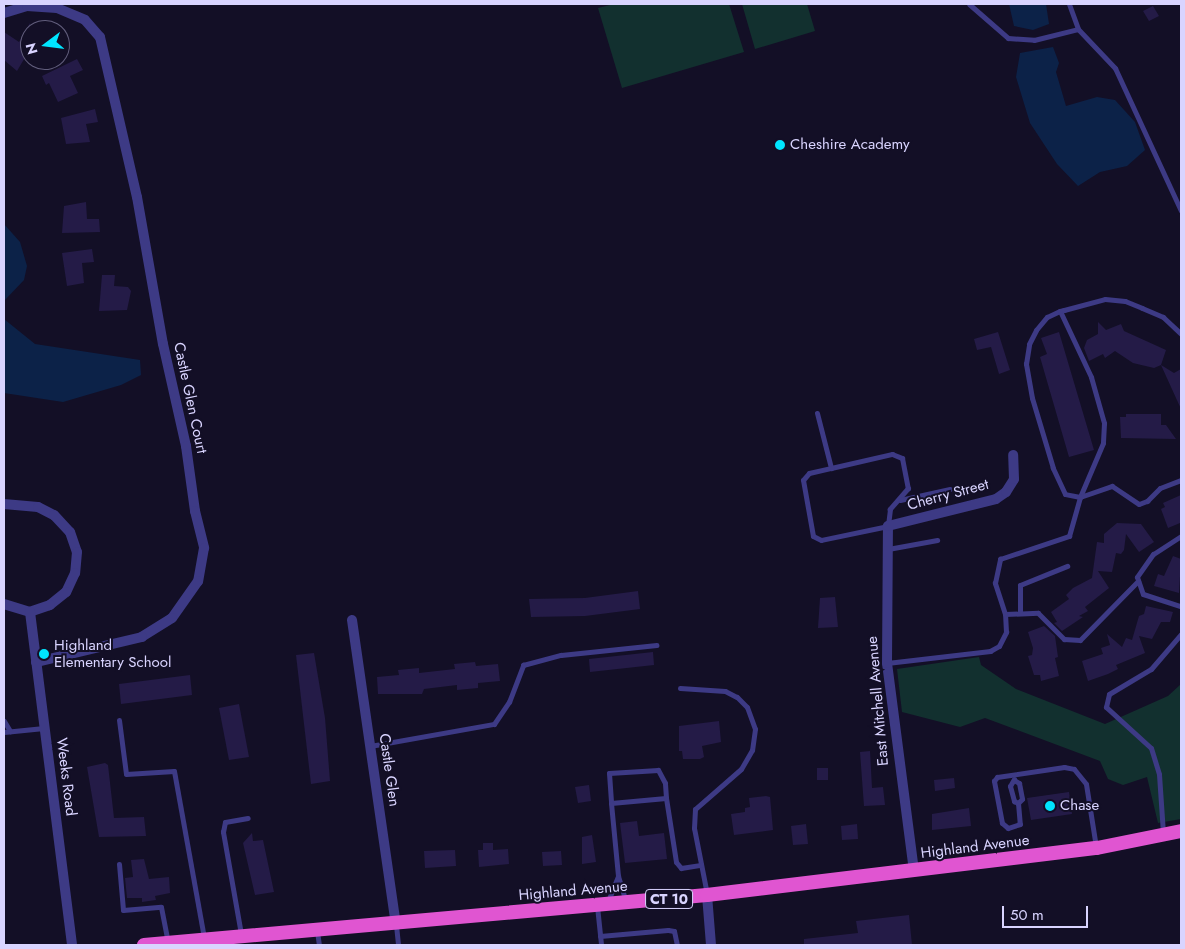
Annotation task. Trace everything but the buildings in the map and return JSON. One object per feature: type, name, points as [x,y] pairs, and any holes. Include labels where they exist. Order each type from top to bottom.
[{"type":"highway","name":"Highland Avenue","points":[[144,945],[214,942],[242,937],[707,895],[1096,848],[1181,831]]},
{"type":"street","name":"Castle Glen Court","points":[[4,13],[27,6],[57,8],[85,20],[100,37],[135,190],[163,344],[186,446],[194,511],[204,548],[198,582],[172,618],[142,636],[36,662]]},
{"type":"street","name":"Cherry Street","points":[[888,526],[996,500],[1006,492],[1014,479],[1013,455]]},
{"type":"street","points":[[4,504],[38,507],[54,515],[70,532],[77,552],[75,573],[66,592],[50,605],[30,612],[4,604]]},
{"type":"street","name":"East Mitchell Avenue","points":[[888,526],[887,663],[914,871]]},
{"type":"street","name":"Weeks Road","points":[[30,612],[72,945]]},
{"type":"street","name":"Castle Glen","points":[[352,620],[396,924]]},
{"type":"street","points":[[707,895],[711,945]]},
{"type":"lane","points":[[969,4],[1008,38],[1034,40],[1078,29]]},
{"type":"lane","points":[[1069,4],[1078,29],[1115,68],[1181,211]]},
{"type":"lane","points":[[1181,334],[1163,317],[1124,301],[1105,299],[1060,312],[1047,318],[1036,330],[1029,344],[1026,364],[1032,398],[1053,468],[1065,494],[1080,497],[1112,486],[1139,504],[1147,501],[1160,488],[1181,480]]},
{"type":"lane","points":[[887,663],[990,651],[999,646],[1006,632],[1005,614],[995,583],[995,570],[1000,559],[1069,536],[1080,497],[1103,443],[1104,423],[1091,377],[1060,312]]},
{"type":"lane","points":[[817,413],[831,468]]},
{"type":"lane","points":[[892,454],[902,458],[908,488],[900,500],[890,509],[888,526],[821,540],[813,536],[803,480],[809,473],[892,454]]},
{"type":"lane","points":[[900,500],[950,489]]},
{"type":"lane","points":[[1005,614],[1038,613],[1064,639],[1080,640],[1138,581],[1142,566],[1153,554],[1181,536]]},
{"type":"lane","points":[[887,549],[937,540]]},
{"type":"lane","points":[[1020,613],[1020,586],[1067,566]]},
{"type":"lane","points":[[1138,581],[1143,594],[1181,606]]},
{"type":"lane","points":[[1163,835],[1159,774],[1151,748],[1106,707],[1109,694],[1151,670],[1181,634]]},
{"type":"lane","points":[[370,746],[494,724],[509,702],[523,665],[561,655],[656,645]]},
{"type":"lane","points":[[680,688],[725,692],[737,697],[747,707],[755,729],[752,750],[741,768],[695,810],[694,828],[707,895]]},
{"type":"lane","points":[[119,720],[126,774],[174,771],[214,942]]},
{"type":"lane","points":[[4,721],[7,731],[45,728]]},
{"type":"lane","points":[[1014,780],[1010,786],[1014,801],[1018,803],[1020,824],[1008,828],[1002,823],[994,781],[1002,775],[1013,773],[1064,767],[1074,769],[1086,784],[1096,848]]},
{"type":"lane","points":[[626,903],[618,876],[608,774],[658,770],[665,783],[676,862],[681,868],[701,865]]},
{"type":"lane","points":[[1013,773],[1022,799],[1018,803]]},
{"type":"lane","points":[[611,803],[666,798]]},
{"type":"lane","points":[[242,937],[223,832],[225,822],[248,818]]},
{"type":"lane","points":[[119,864],[123,910],[161,907],[168,943]]},
{"type":"lane","points":[[601,945],[601,905],[618,876]]},
{"type":"lane","points":[[396,924],[398,945]]},
{"type":"lane","points":[[600,936],[668,930],[674,931],[678,945]]},
{"type":"lane","points":[[317,931],[318,945]]},
{"type":"green space","points":[[614,4],[729,4],[744,52],[622,88],[598,8]]},
{"type":"green space","points":[[742,4],[807,4],[815,31],[755,49]]},
{"type":"green space","points":[[979,657],[981,665],[1016,689],[1105,724],[1168,696],[1181,684],[1181,819],[1158,823],[1147,777],[1123,785],[1108,779],[1100,761],[985,718],[960,727],[902,712],[897,669]]},
{"type":"water","points":[[1009,4],[1046,4],[1049,24],[1033,30],[1014,26]]},
{"type":"water","points":[[1053,47],[1059,63],[1056,72],[1066,106],[1097,97],[1115,100],[1135,122],[1145,150],[1127,166],[1100,172],[1078,186],[1057,164],[1030,123],[1016,77],[1020,53]]},
{"type":"water","points":[[4,224],[20,242],[27,266],[24,280],[4,301]]},
{"type":"water","points":[[4,319],[35,344],[140,360],[141,375],[121,385],[63,402],[4,393]]},
{"type":"place","name":"Cheshire Academy","points":[[780,145]]},
{"type":"place","name":"Highland Elementary School","points":[[44,654]]},
{"type":"place","name":"Chase","points":[[1050,806]]}]
